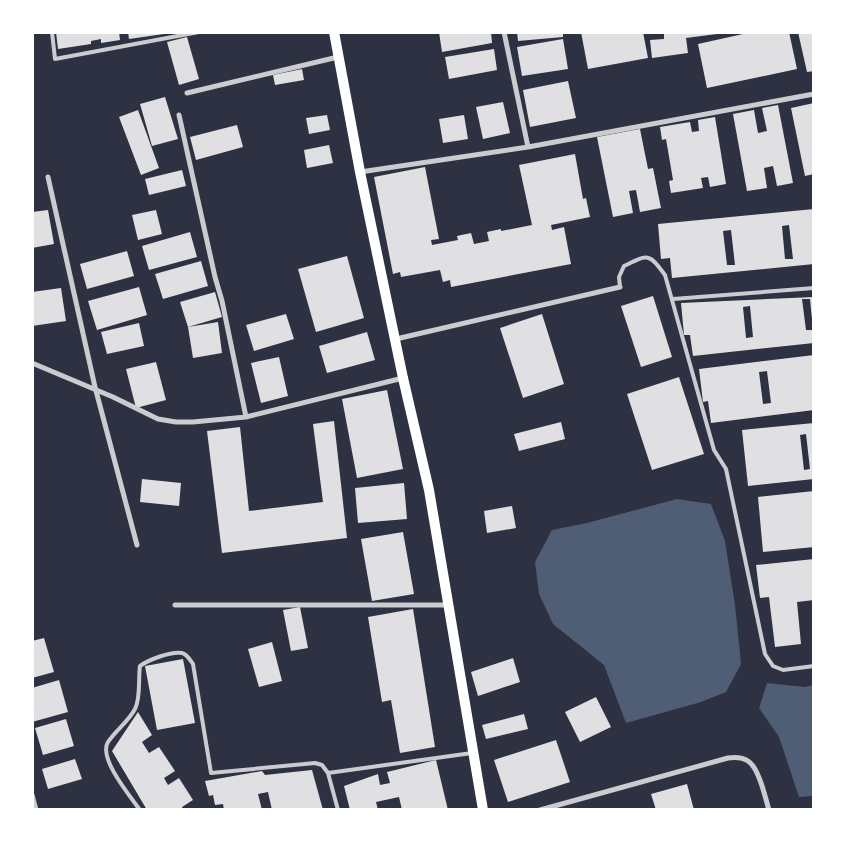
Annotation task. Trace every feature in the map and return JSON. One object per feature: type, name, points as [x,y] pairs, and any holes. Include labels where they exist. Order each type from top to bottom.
[{"type":"main road","points":[[334,32],[360,172],[403,378],[429,490],[483,810]]},
{"type":"street","points":[[504,32],[528,147]]},
{"type":"street","points":[[187,93],[339,57]]},
{"type":"street","points":[[360,172],[528,147],[814,94]]},
{"type":"street","points":[[179,115],[222,301],[246,417]]},
{"type":"street","points":[[48,177],[96,389],[137,545]]},
{"type":"street","points":[[396,339],[620,287]]},
{"type":"street","points":[[32,363],[96,389],[158,419],[193,422],[246,417],[403,378]]},
{"type":"street","points":[[175,605],[449,605]]},
{"type":"street","points":[[540,810],[728,758],[738,757],[749,761],[756,770],[769,810]]},
{"type":"street","points":[[32,795],[36,810]]},
{"type":"lane","points":[[52,32],[55,59],[199,32]]},
{"type":"lane","points":[[620,287],[619,277],[624,266],[639,258],[648,257],[655,261],[665,275],[714,450],[726,470],[764,654],[773,666],[784,670],[814,666]]},
{"type":"lane","points":[[673,299],[814,288]]},
{"type":"lane","points":[[140,810],[113,770],[105,752],[107,743],[136,707],[140,666],[163,655],[182,653],[193,664],[211,773],[315,763],[322,765],[328,773],[338,810]]},
{"type":"lane","points":[[328,773],[474,753]]},
{"type":"water","points":[[677,499],[711,504],[725,541],[735,605],[741,664],[726,692],[701,702],[626,723],[604,665],[553,624],[539,594],[535,562],[552,530],[587,523]]},
{"type":"water","points":[[767,683],[805,687],[813,685],[813,796],[799,797],[779,737],[759,708]]},
{"type":"building","points":[[56,32],[119,32],[120,40],[101,43],[101,39],[91,41],[91,44],[58,49]]},
{"type":"building","points":[[128,32],[164,32],[164,34],[129,39]]},
{"type":"building","points":[[439,32],[491,32],[492,43],[442,52]]},
{"type":"building","points":[[517,32],[563,32],[563,37],[518,41]]},
{"type":"building","points":[[581,32],[643,32],[648,58],[588,69]]},
{"type":"building","points":[[664,32],[717,32],[717,34],[686,38],[688,53],[652,58],[650,40],[664,39]]},
{"type":"building","points":[[752,32],[789,32],[797,69],[707,88],[698,44]]},
{"type":"building","points":[[798,32],[814,32],[814,71],[807,72]]},
{"type":"building","points":[[187,37],[199,79],[179,85],[167,42]]},
{"type":"building","points":[[563,39],[568,69],[522,76],[517,47]]},
{"type":"building","points":[[494,49],[497,70],[449,79],[445,57]]},
{"type":"building","points":[[302,69],[304,80],[275,85],[273,75]]},
{"type":"building","points":[[568,81],[576,118],[530,127],[523,90]]},
{"type":"building","points":[[165,97],[178,139],[152,146],[140,104]]},
{"type":"building","points":[[503,102],[510,133],[483,139],[476,107]]},
{"type":"building","points":[[814,103],[814,174],[805,176],[791,108]]},
{"type":"building","points":[[778,105],[793,183],[777,186],[773,166],[764,168],[767,188],[747,191],[733,114],[754,110],[758,133],[767,131],[762,108]]},
{"type":"building","points":[[138,110],[159,168],[141,175],[119,117]]},
{"type":"building","points":[[327,115],[330,130],[309,134],[306,118]]},
{"type":"building","points":[[464,115],[468,139],[443,143],[439,119]]},
{"type":"building","points":[[715,117],[726,184],[710,187],[708,177],[701,178],[703,188],[671,193],[669,181],[673,180],[666,139],[662,140],[660,127],[690,122],[692,132],[699,131],[698,120]]},
{"type":"building","points":[[237,125],[243,147],[196,160],[190,137]]},
{"type":"building","points":[[640,129],[648,169],[653,168],[661,208],[640,212],[636,190],[629,191],[633,213],[613,217],[597,137]]},
{"type":"building","points":[[329,145],[333,163],[307,168],[304,150]]},
{"type":"building","points":[[575,154],[583,199],[586,198],[590,217],[551,225],[552,230],[564,227],[571,264],[451,287],[450,280],[443,282],[440,270],[401,277],[400,272],[393,274],[374,177],[425,167],[439,239],[431,240],[432,245],[458,240],[457,236],[471,233],[474,244],[489,241],[487,232],[532,225],[519,165]]},
{"type":"building","points":[[182,170],[186,186],[149,195],[145,179]]},
{"type":"building","points":[[814,209],[814,264],[672,278],[670,258],[661,259],[658,224]],"holes":[[[789,225],[793,259],[785,259],[782,226]],[[731,230],[735,265],[727,265],[723,231]]]},
{"type":"building","points":[[48,210],[54,244],[32,248],[32,212]]},
{"type":"building","points":[[156,210],[162,234],[138,240],[132,215]]},
{"type":"building","points":[[190,232],[197,257],[149,270],[142,246]]},
{"type":"building","points":[[127,251],[134,276],[87,289],[80,264]]},
{"type":"building","points":[[347,256],[364,318],[316,332],[298,269]]},
{"type":"building","points":[[201,261],[208,286],[163,299],[155,274]]},
{"type":"building","points":[[139,287],[147,315],[97,330],[88,301]]},
{"type":"building","points":[[61,288],[66,321],[32,326],[32,292]]},
{"type":"building","points":[[215,292],[222,317],[188,327],[180,302]]},
{"type":"building","points":[[653,296],[672,357],[641,367],[621,306]]},
{"type":"building","points":[[814,297],[814,319],[812,319],[810,299],[802,299],[806,330],[814,330],[814,343],[693,356],[690,335],[684,335],[681,303]],"holes":[[[750,306],[753,337],[746,338],[743,307]]]},
{"type":"building","points":[[286,314],[294,339],[254,351],[246,325]]},
{"type":"building","points":[[542,314],[564,384],[523,398],[500,328]]},
{"type":"building","points":[[218,322],[222,353],[193,358],[188,327]]},
{"type":"building","points":[[139,323],[144,346],[107,354],[101,332]]},
{"type":"building","points":[[367,332],[375,360],[327,373],[319,346]]},
{"type":"building","points":[[814,355],[814,410],[711,423],[708,401],[703,402],[699,369]],"holes":[[[767,371],[771,403],[763,404],[759,372]]]},
{"type":"building","points":[[279,357],[288,396],[261,403],[251,363]]},
{"type":"building","points":[[156,362],[166,400],[136,408],[126,369]]},
{"type":"building","points":[[679,377],[704,454],[652,470],[627,394]]},
{"type":"building","points":[[387,390],[403,469],[357,478],[342,399]]},
{"type":"building","points":[[334,421],[347,538],[222,553],[207,431],[240,427],[249,511],[323,502],[313,424]]},
{"type":"building","points":[[561,422],[565,439],[519,451],[514,434]]},
{"type":"building","points":[[814,423],[814,479],[748,486],[742,430]],"holes":[[[806,434],[810,469],[804,470],[800,435]]]},
{"type":"building","points":[[142,479],[181,483],[179,506],[140,502]]},
{"type":"building","points":[[404,483],[407,519],[358,523],[355,488]]},
{"type":"building","points":[[814,491],[814,547],[763,552],[758,497]]},
{"type":"building","points":[[512,506],[516,528],[487,533],[484,511]]},
{"type":"building","points":[[403,532],[414,594],[372,601],[361,539]]},
{"type":"building","points":[[814,559],[814,600],[797,602],[801,644],[775,647],[769,597],[760,598],[756,565]]},
{"type":"building","points":[[300,607],[308,648],[291,651],[283,610]]},
{"type":"building","points":[[413,609],[435,747],[400,753],[391,700],[382,702],[368,617]]},
{"type":"building","points":[[44,638],[54,672],[32,678],[32,641]]},
{"type":"building","points":[[272,642],[282,681],[259,687],[248,649]]},
{"type":"building","points":[[513,658],[520,682],[478,696],[471,672]]},
{"type":"building","points":[[183,659],[195,723],[157,730],[145,666]]},
{"type":"building","points":[[59,680],[68,712],[32,722],[32,688]]},
{"type":"building","points":[[596,697],[611,727],[580,742],[565,712]]},
{"type":"building","points":[[138,712],[152,735],[142,742],[149,753],[159,747],[175,771],[164,778],[168,785],[179,778],[193,800],[182,807],[184,810],[147,810],[112,751]]},
{"type":"building","points":[[524,714],[528,729],[486,739],[482,725]]},
{"type":"building","points":[[66,719],[74,746],[43,755],[35,728]]},
{"type":"building","points":[[556,740],[570,782],[508,802],[494,760]]},
{"type":"building","points":[[75,759],[82,779],[48,789],[42,769]]},
{"type":"building","points":[[436,760],[448,810],[402,810],[399,797],[376,802],[378,810],[350,810],[344,786],[378,774],[380,785],[390,783],[387,772]]},
{"type":"building","points":[[312,770],[323,810],[272,810],[268,792],[258,794],[262,810],[224,810],[223,804],[215,805],[213,795],[209,796],[205,781],[262,771],[265,775]]},
{"type":"building","points":[[687,784],[694,810],[656,810],[651,794]]}]
